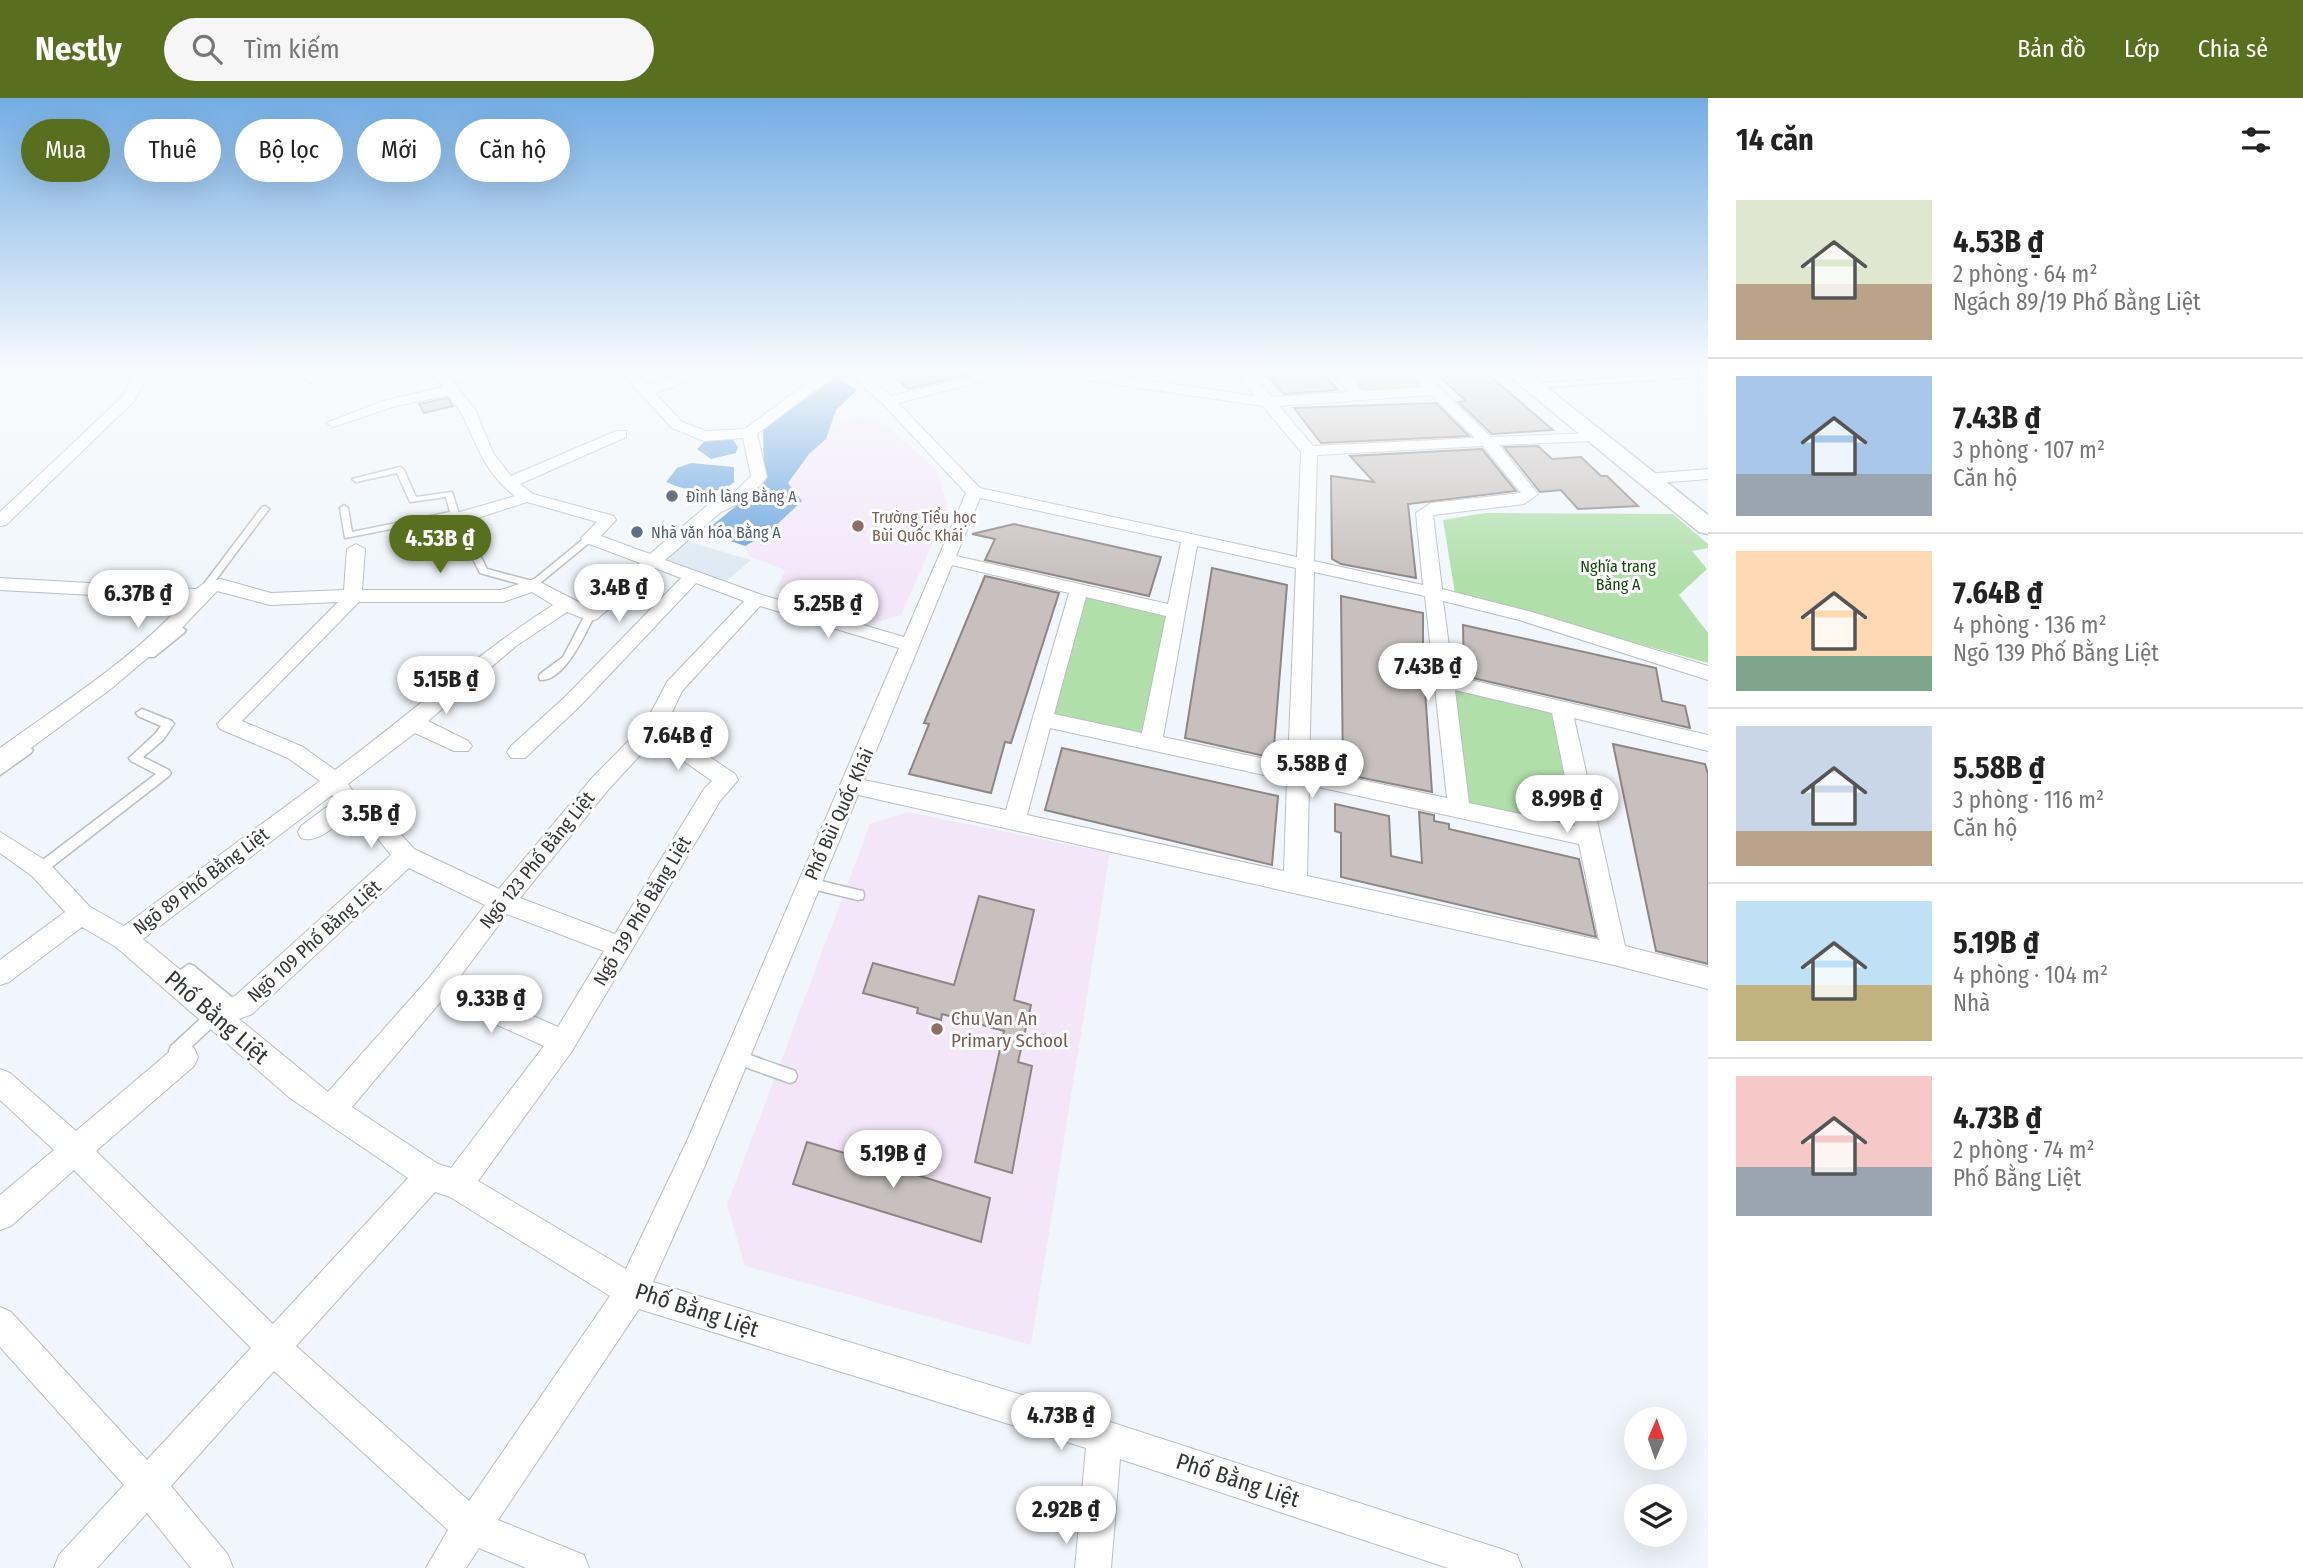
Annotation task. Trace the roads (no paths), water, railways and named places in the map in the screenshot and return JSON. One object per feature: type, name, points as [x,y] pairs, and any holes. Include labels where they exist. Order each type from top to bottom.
[{"type":"street","points":[[0,521],[85,440]]},
{"type":"street","points":[[480,440],[486,454],[508,483],[527,497],[608,520],[590,538],[756,599],[910,645]]},
{"type":"street","points":[[508,483],[608,440]]},
{"type":"street","points":[[0,759],[124,667],[171,628],[200,595],[212,586],[221,585],[270,598],[309,600],[329,596],[503,596],[534,585],[566,605],[590,615],[715,508],[738,498],[758,477],[750,440]]},
{"type":"street","points":[[924,440],[974,492],[1436,593],[1525,616],[1708,673]]},
{"type":"street","points":[[1295,884],[1309,451],[1299,440]]},
{"type":"street","points":[[1309,451],[1516,440]]},
{"type":"street","points":[[1596,440],[1708,527]]},
{"type":"street","points":[[1460,810],[1447,681],[1424,513],[1431,508],[1524,499],[1530,494],[1487,441]]},
{"type":"street","points":[[1647,479],[1708,474]]},
{"type":"street","name":"Phố Bùi Quốc Khái","points":[[443,1568],[632,1291],[676,1199],[974,492]]},
{"type":"street","points":[[457,516],[527,497]]},
{"type":"street","points":[[1151,743],[1190,540]]},
{"type":"street","points":[[309,832],[349,802],[335,780],[278,741],[227,724],[353,597],[353,542]]},
{"type":"street","points":[[947,559],[1176,612]]},
{"type":"street","points":[[517,751],[573,701],[694,575]]},
{"type":"street","points":[[0,584],[200,595]]},
{"type":"street","points":[[1014,820],[1079,590]]},
{"type":"street","name":"Ngõ 123 Phố Bằng Liệt","points":[[331,1110],[438,986],[502,902],[600,784],[653,729],[674,687],[756,599]]},
{"type":"street","name":"Ngõ 89 Phố Bằng Liệt","points":[[125,939],[413,723],[509,642],[566,605]]},
{"type":"street","points":[[1447,681],[1708,743]]},
{"type":"street","points":[[1560,706],[1591,838],[1614,954]]},
{"type":"street","points":[[1042,719],[1591,838]]},
{"type":"street","points":[[413,723],[461,746]]},
{"type":"street","name":"Ngõ 139 Phố Bằng Liệt","points":[[72,1568],[146,1484],[275,1349],[444,1181],[563,1042],[712,796],[727,779],[653,729]]},
{"type":"street","points":[[851,785],[1614,954],[1708,978]]},
{"type":"street","points":[[369,814],[407,856],[502,902],[621,947]]},
{"type":"street","name":"Phố Bằng Liệt","points":[[0,841],[40,869],[81,914],[125,939],[176,981],[225,1011],[300,1089],[444,1181],[632,1291],[1104,1437],[1504,1568]]},
{"type":"street","name":"Ngõ 109 Phố Bằng Liệt","points":[[225,1011],[243,1006],[407,856]]},
{"type":"street","points":[[0,974],[81,914]]},
{"type":"street","points":[[438,986],[563,1042]]},
{"type":"street","points":[[0,1216],[184,1056]]},
{"type":"street","points":[[0,1082],[75,1150],[275,1349],[471,1527],[571,1568]]},
{"type":"street","points":[[0,1323],[146,1484],[215,1568]]},
{"type":"street","points":[[1093,1568],[1104,1437]]},
{"type":"lane","points":[[356,479],[386,469],[400,470],[412,500],[449,494],[483,570],[534,585],[590,538]]},
{"type":"lane","points":[[353,542],[347,509],[359,507]]},
{"type":"lane","points":[[344,508],[348,536],[353,542]]},
{"type":"lane","points":[[200,595],[265,509]]},
{"type":"lane","points":[[353,542],[457,516]]},
{"type":"lane","points":[[248,531],[263,527]]},
{"type":"lane","points":[[544,677],[567,659],[590,615]]},
{"type":"lane","points":[[0,771],[181,630]]},
{"type":"lane","points":[[40,869],[165,772],[135,758],[159,737],[168,724],[142,713]]},
{"type":"lane","points":[[809,883],[858,895]]},
{"type":"lane","points":[[184,1056],[176,1051],[225,1011]]},
{"type":"lane","points":[[736,1057],[790,1076]]},
{"type":"water","points":[[733,440],[738,447],[736,453],[711,459],[697,449],[705,441]]},
{"type":"water","points":[[763,440],[825,440],[809,454],[788,483],[802,501],[768,533],[745,546],[704,532],[746,498],[764,477]]},
{"type":"water","points":[[691,463],[734,467],[734,482],[719,490],[701,491],[666,482],[677,468]]},
{"type":"place","name":"Đình làng Bằng A","points":[[672,496]]},
{"type":"place","name":"Trường Tiểu học Bùi Quốc Khái","points":[[858,526]]},
{"type":"place","name":"Nhà văn hóa Bằng A","points":[[637,532]]},
{"type":"place","name":"Chu Van An Primary School","points":[[937,1029]]},
{"type":"park label","name":"Nghĩa trang Bằng A","points":[[1618,575]]}]
